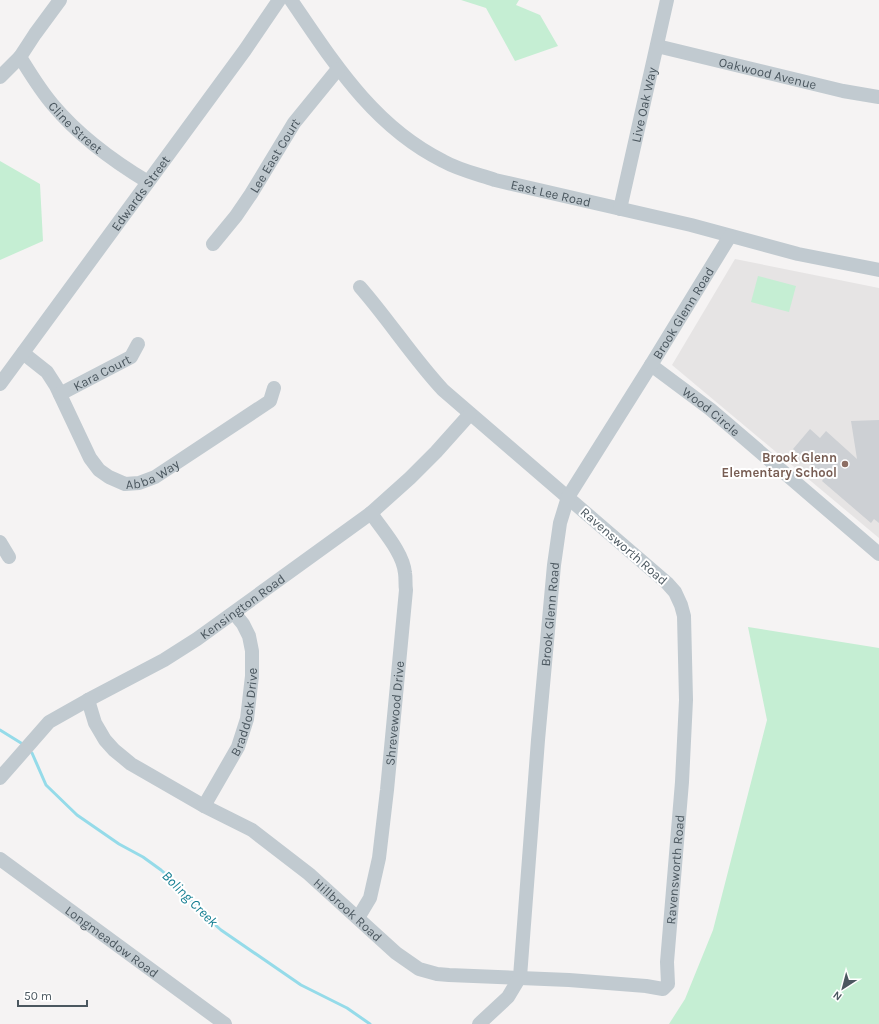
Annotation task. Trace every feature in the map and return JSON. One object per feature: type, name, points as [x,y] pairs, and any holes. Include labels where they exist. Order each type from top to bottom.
[{"type":"street","points":[[0,77],[20,57],[60,0]]},
{"type":"street","name":"Edwards Street","points":[[0,384],[240,56],[279,0]]},
{"type":"street","name":"East Lee Road","points":[[291,0],[338,69],[374,110],[416,146],[444,162],[494,180],[691,225],[798,254],[879,270]]},
{"type":"street","name":"Live Oak Way","points":[[620,209],[667,0]]},
{"type":"street","name":"Oakwood Avenue","points":[[657,46],[843,91],[879,97]]},
{"type":"street","name":"Cline Street","points":[[20,57],[52,104],[68,121],[111,158],[148,182]]},
{"type":"street","name":"Lee East Court","points":[[213,244],[236,216],[251,194],[294,123],[338,69]]},
{"type":"street","name":"Brook Glenn Road","points":[[479,1024],[508,997],[520,977],[554,565],[560,523],[568,497],[652,365],[730,236]]},
{"type":"street","name":"Ravensworth Road","points":[[360,287],[430,376],[443,390],[667,583],[675,592],[681,605],[684,616],[686,731],[667,962],[668,984],[666,987]]},
{"type":"street","name":"Kara Court","points":[[60,394],[131,357],[138,344]]},
{"type":"street","name":"Abba Way","points":[[23,353],[46,372],[60,394],[90,458],[99,470],[109,477],[125,484],[139,483],[155,477],[270,401],[274,388]]},
{"type":"street","name":"Wood Circle","points":[[652,365],[710,409],[879,554]]},
{"type":"street","name":"Kensington Road","points":[[0,778],[49,722],[164,660],[197,639],[371,513],[436,452],[470,414]]},
{"type":"street","name":"Shrevewood Drive","points":[[358,918],[370,898],[379,858],[406,590],[405,573],[402,562],[392,543],[371,513]]},
{"type":"street","points":[[0,542],[9,557]]},
{"type":"street","name":"Braddock Drive","points":[[204,806],[238,747],[246,719],[252,676],[252,651],[249,636],[243,624],[234,613]]},
{"type":"street","name":"Hillbrook Road","points":[[88,700],[98,730],[114,750],[141,770],[204,806],[252,830],[267,840],[309,874],[396,953],[413,966],[425,971],[449,976],[520,977],[646,986],[659,989],[666,987]]},
{"type":"street","name":"Longmeadow Road","points":[[0,859],[225,1024]]},
{"type":"shaded area","points":[[735,259],[879,288],[879,538],[672,365]]},
{"type":"green space","points":[[461,0],[519,0],[516,5],[540,15],[558,46],[515,61],[486,8]]},
{"type":"green space","points":[[0,161],[40,184],[43,241],[0,260]]},
{"type":"green space","points":[[758,276],[796,286],[789,312],[751,302]]},
{"type":"green space","points":[[748,627],[879,648],[879,1024],[669,1024],[685,999],[713,930],[767,720]]},
{"type":"building","name":"Brook Glenn Elementary School","points":[[879,420],[879,523],[874,519],[871,523],[822,481],[825,477],[793,449],[810,429],[820,438],[826,431],[857,459],[851,421]]},
{"type":"waterway","name":"Boling Creek","points":[[0,730],[21,743]]},
{"type":"waterway","name":"Boling Creek","points":[[32,753],[46,785],[77,815],[119,844],[143,857],[161,870],[179,886],[203,914],[221,930],[301,985],[347,1008],[370,1024]]},
{"type":"place","name":"Brook Glenn Elementary School","points":[[845,464]]}]
